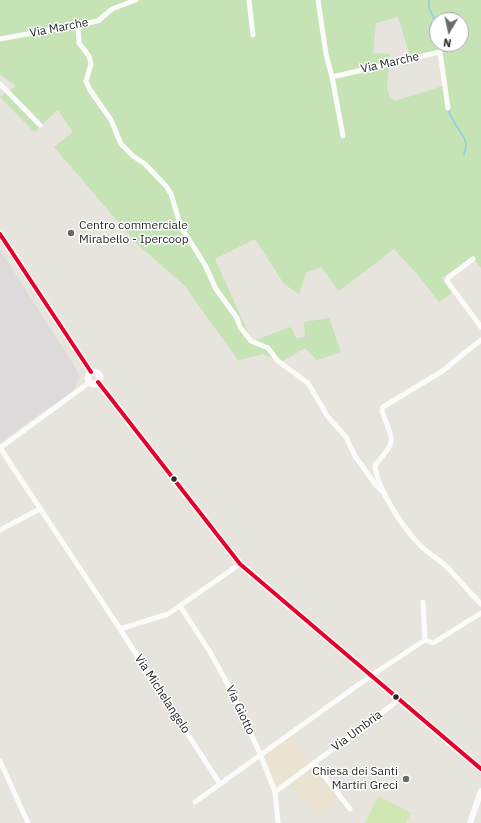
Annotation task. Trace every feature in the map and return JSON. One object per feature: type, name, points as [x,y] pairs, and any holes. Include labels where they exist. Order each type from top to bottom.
[{"type":"main road","points":[[0,234],[91,372]]},
{"type":"main road","points":[[91,372],[100,374],[98,382]]},
{"type":"main road","points":[[91,372],[88,377],[90,382],[93,384],[98,382]]},
{"type":"main road","points":[[98,382],[240,564],[481,769]]},
{"type":"street","name":"Via Marche","points":[[0,39],[98,20],[112,9],[136,0]]},
{"type":"street","points":[[249,0],[253,35]]},
{"type":"street","points":[[318,0],[326,54],[332,77],[343,136]]},
{"type":"street","points":[[78,24],[79,43],[89,56],[91,64],[86,81],[90,90],[111,120],[121,144],[133,156],[145,164],[166,186],[173,200],[181,227],[205,265],[216,289],[237,318],[240,327],[251,341],[268,348],[278,361],[308,383],[328,417],[346,437],[355,456],[375,484],[385,494]]},
{"type":"street","name":"Via Marche","points":[[332,77],[440,52],[448,108]]},
{"type":"street","points":[[0,84],[40,125]]},
{"type":"street","points":[[473,259],[449,277],[447,282],[481,327]]},
{"type":"street","points":[[481,340],[440,372],[383,407],[382,411],[392,441],[390,448],[375,465],[376,473],[385,494],[406,530],[422,547],[445,566],[481,604]]},
{"type":"street","points":[[0,448],[90,382]]},
{"type":"street","name":"Via Michelangelo","points":[[0,448],[120,628],[220,784]]},
{"type":"street","points":[[0,530],[40,509]]},
{"type":"street","points":[[120,628],[168,614],[240,564]]},
{"type":"street","points":[[422,602],[425,640]]},
{"type":"street","name":"Via Giotto","points":[[180,606],[210,652],[232,692],[261,756],[275,792],[276,822]]},
{"type":"street","points":[[425,640],[433,643],[481,613]]},
{"type":"street","points":[[195,802],[372,675],[425,640]]},
{"type":"street","name":"Via Umbria","points":[[275,792],[400,699]]},
{"type":"street","points":[[0,761],[28,823]]},
{"type":"street","points":[[314,763],[350,809]]},
{"type":"street","points":[[470,823],[481,791]]},
{"type":"shaded area","points":[[0,250],[77,370],[79,378],[74,390],[0,442]]},
{"type":"shaded area","points":[[291,736],[311,763],[275,790],[263,757]]},
{"type":"shaded area","points":[[315,767],[340,799],[319,817],[290,785]]},
{"type":"green space","points":[[0,0],[481,0],[481,268],[473,258],[442,278],[452,293],[439,302],[417,274],[394,249],[339,291],[321,267],[306,273],[299,294],[284,284],[255,239],[215,259],[252,341],[291,327],[296,338],[305,337],[304,322],[329,318],[341,352],[317,360],[305,348],[281,362],[263,354],[238,360],[184,285],[138,245],[54,147],[73,132],[58,110],[34,132],[0,97],[16,86],[0,74]],"holes":[[[398,17],[410,56],[439,55],[443,86],[395,101],[390,98],[387,88],[390,54],[373,53],[376,23]]]},
{"type":"green space","points":[[378,796],[411,813],[406,823],[365,823]]},
{"type":"waterway","points":[[429,0],[429,8],[431,12]]},
{"type":"waterway","points":[[450,108],[449,113],[465,140],[466,146],[464,155]]},
{"type":"transit line","points":[[0,234],[91,372]]},
{"type":"transit line","points":[[98,382],[240,564],[481,769]]},
{"type":"place","name":"Centro commerciale Mirabello - Ipercoop","points":[[71,233]]},
{"type":"place","name":"Chiesa dei Santi Martiri Greci","points":[[406,779]]}]
